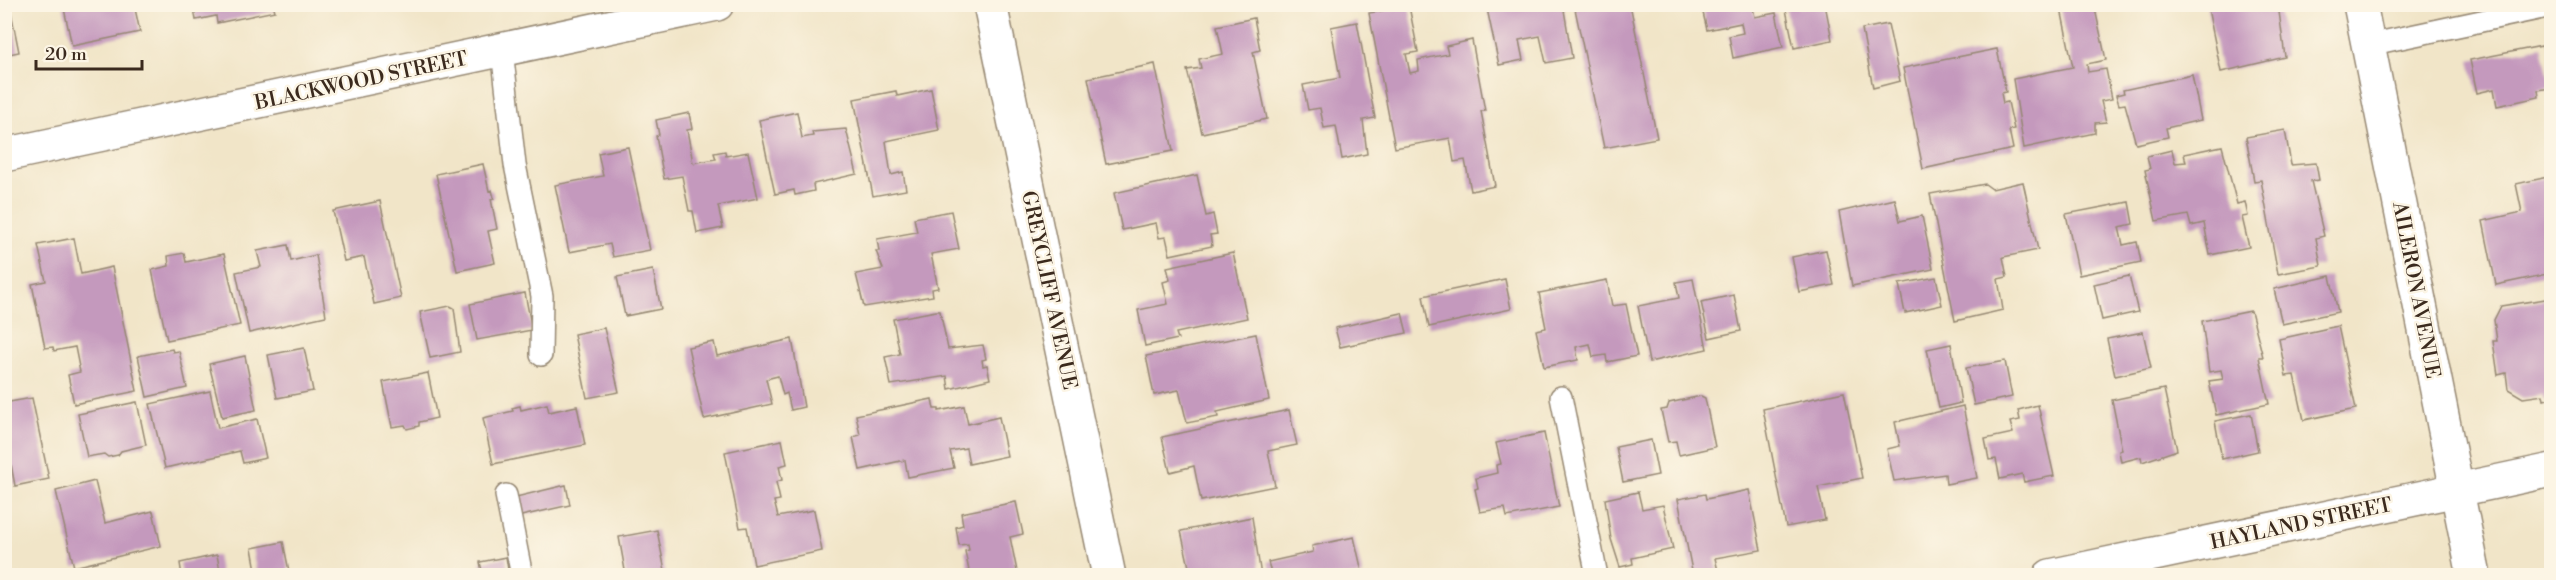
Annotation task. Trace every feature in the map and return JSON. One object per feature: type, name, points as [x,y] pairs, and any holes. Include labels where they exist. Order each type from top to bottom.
[{"type":"street","name":"BLACKWOOD STREET","points":[[4,155],[717,4]]},
{"type":"street","name":"GREYCLIFF AVENUE","points":[[990,4],[1109,576]]},
{"type":"street","name":"AILERON AVENUE","points":[[2360,4],[2474,576]]},
{"type":"street","name":"HAYLAND STREET","points":[[2050,576],[2552,470]]},
{"type":"lane","points":[[2368,45],[2552,6]]},
{"type":"lane","points":[[502,50],[515,165],[542,296],[541,355]]},
{"type":"lane","points":[[1561,397],[1597,576]]},
{"type":"lane","points":[[506,495],[522,576]]},
{"type":"building","points":[[63,4],[134,4],[140,32],[72,46]]},
{"type":"building","points":[[193,4],[273,4],[275,11],[217,23],[216,16],[196,20]]},
{"type":"building","points":[[1486,4],[1563,4],[1572,58],[1546,63],[1540,36],[1519,40],[1523,60],[1499,65]]},
{"type":"building","points":[[1574,4],[1630,4],[1657,138],[1604,148]]},
{"type":"building","points":[[1701,4],[1752,4],[1755,17],[1776,13],[1783,47],[1733,58],[1729,36],[1743,33],[1741,23],[1707,30]]},
{"type":"building","points":[[1798,4],[1799,8],[1825,4],[1832,40],[1794,48],[1785,5]]},
{"type":"building","points":[[2060,4],[2094,4],[2106,60],[2087,64],[2088,72],[2106,69],[2112,99],[2101,101],[2106,122],[2095,123],[2095,133],[2024,148],[2013,79],[2073,67]]},
{"type":"building","points":[[2207,4],[2278,4],[2285,57],[2221,72]]},
{"type":"building","points":[[1409,6],[1418,52],[1406,54],[1410,73],[1419,71],[1418,60],[1448,54],[1446,46],[1472,40],[1485,111],[1481,111],[1495,186],[1471,191],[1465,160],[1454,162],[1450,138],[1395,148],[1369,13]]},
{"type":"building","points":[[10,7],[19,52],[4,55],[4,8]]},
{"type":"building","points":[[1254,18],[1260,50],[1253,52],[1267,119],[1202,133],[1187,70],[1201,68],[1199,59],[1223,54],[1217,26]]},
{"type":"building","points":[[1357,22],[1375,118],[1363,120],[1367,154],[1342,159],[1336,126],[1324,128],[1320,108],[1308,110],[1303,85],[1340,78],[1331,27]]},
{"type":"building","points":[[1888,24],[1900,81],[1873,88],[1862,29]]},
{"type":"building","points":[[2542,46],[2551,88],[2538,90],[2539,97],[2497,106],[2494,89],[2477,93],[2470,60]]},
{"type":"building","points":[[1997,49],[2006,92],[2001,93],[2003,103],[2008,102],[2014,129],[2009,130],[2013,149],[1923,169],[1903,68]]},
{"type":"building","points":[[1155,64],[1173,151],[1106,164],[1088,78]]},
{"type":"building","points":[[2192,75],[2201,120],[2166,128],[2168,137],[2136,144],[2125,104],[2119,105],[2116,95],[2124,93],[2123,90]]},
{"type":"building","points":[[931,89],[939,130],[886,141],[891,175],[903,172],[906,190],[873,196],[854,99],[896,91],[897,96]]},
{"type":"building","points":[[797,112],[802,138],[813,136],[812,132],[846,129],[857,174],[813,184],[814,191],[795,195],[794,190],[775,194],[759,120]]},
{"type":"building","points":[[689,113],[692,129],[687,130],[693,163],[716,159],[714,153],[725,151],[726,156],[748,152],[758,198],[718,206],[723,228],[697,233],[693,211],[689,211],[682,176],[664,179],[656,136],[659,135],[656,120]]},
{"type":"building","points":[[2285,130],[2291,165],[2316,163],[2319,180],[2311,181],[2324,236],[2316,238],[2321,266],[2278,274],[2261,180],[2254,181],[2246,137]]},
{"type":"building","points":[[2222,146],[2237,204],[2245,202],[2248,216],[2242,217],[2249,247],[2210,255],[2204,223],[2191,226],[2188,215],[2156,221],[2145,170],[2150,169],[2147,156],[2172,150],[2175,163],[2186,162],[2184,154]]},
{"type":"building","points":[[628,147],[650,250],[613,257],[610,244],[569,252],[555,185],[603,176],[598,153]]},
{"type":"building","points":[[483,164],[489,191],[492,190],[494,198],[491,199],[497,229],[488,231],[495,263],[457,271],[436,174]]},
{"type":"building","points":[[1197,175],[1206,216],[1213,214],[1217,234],[1210,235],[1212,246],[1170,255],[1166,237],[1159,238],[1156,223],[1122,230],[1114,193]]},
{"type":"building","points":[[2552,176],[2552,250],[2547,251],[2552,273],[2496,285],[2483,221],[2522,212],[2516,184]]},
{"type":"building","points":[[2023,182],[2038,250],[2003,257],[2007,277],[1998,279],[2003,310],[1955,321],[1930,194],[1985,184],[1992,189]]},
{"type":"building","points":[[1895,199],[1900,221],[1922,216],[1933,269],[1852,286],[1839,212]]},
{"type":"building","points":[[380,201],[401,298],[374,304],[364,257],[344,261],[333,211]]},
{"type":"building","points":[[2129,202],[2133,224],[2119,227],[2123,245],[2137,242],[2141,262],[2079,275],[2066,214]]},
{"type":"building","points":[[951,211],[959,249],[931,254],[938,288],[932,289],[933,296],[864,307],[856,274],[883,269],[876,251],[879,251],[877,239],[917,232],[914,218]]},
{"type":"building","points":[[74,238],[81,274],[112,267],[137,391],[74,404],[68,375],[80,372],[75,347],[54,351],[53,347],[45,348],[32,284],[46,281],[38,245]]},
{"type":"building","points":[[288,245],[291,261],[316,255],[326,316],[249,333],[236,272],[261,267],[257,251]]},
{"type":"building","points":[[1826,250],[1834,285],[1799,292],[1792,257]]},
{"type":"building","points":[[184,253],[186,262],[224,254],[240,325],[167,340],[152,270],[169,266],[168,256]]},
{"type":"building","points":[[1233,253],[1247,318],[1176,333],[1178,339],[1145,346],[1138,310],[1168,304],[1163,282],[1170,280],[1167,267]]},
{"type":"building","points":[[653,270],[661,309],[625,316],[617,277]]},
{"type":"building","points":[[2129,276],[2138,312],[2102,320],[2094,284]]},
{"type":"building","points":[[2330,276],[2338,312],[2282,324],[2274,289]]},
{"type":"building","points":[[1936,277],[1942,305],[1905,313],[1899,284]]},
{"type":"building","points":[[1505,279],[1511,309],[1429,327],[1423,296]]},
{"type":"building","points":[[1693,279],[1707,349],[1649,362],[1638,306],[1679,298],[1676,282]]},
{"type":"building","points":[[1607,280],[1612,306],[1626,304],[1637,356],[1607,362],[1606,355],[1593,357],[1590,344],[1576,347],[1578,360],[1544,367],[1536,330],[1546,328],[1539,293]]},
{"type":"building","points":[[525,293],[532,330],[477,340],[470,304]]},
{"type":"building","points":[[1734,295],[1741,331],[1709,338],[1701,302]]},
{"type":"building","points":[[2552,298],[2552,398],[2544,400],[2543,395],[2523,398],[2508,389],[2506,373],[2498,375],[2493,341],[2497,341],[2494,320],[2501,306]]},
{"type":"building","points":[[450,306],[454,308],[460,352],[430,358],[420,312]]},
{"type":"building","points":[[940,311],[948,349],[983,345],[986,359],[982,360],[983,366],[987,365],[990,379],[949,389],[947,376],[891,385],[885,357],[900,354],[893,319]]},
{"type":"building","points":[[2251,311],[2263,357],[2259,357],[2269,404],[2216,415],[2209,381],[2223,379],[2221,370],[2209,372],[2202,321]]},
{"type":"building","points":[[1402,313],[1407,333],[1340,347],[1335,328]]},
{"type":"building","points":[[2338,326],[2356,409],[2304,420],[2294,375],[2286,376],[2279,339]]},
{"type":"building","points":[[604,328],[619,392],[587,398],[574,334]]},
{"type":"building","points":[[2143,332],[2151,368],[2115,376],[2107,339]]},
{"type":"building","points":[[1256,334],[1269,400],[1217,412],[1218,417],[1187,423],[1179,390],[1154,395],[1146,356]]},
{"type":"building","points":[[792,339],[804,407],[791,410],[787,393],[783,395],[778,376],[766,379],[772,404],[704,419],[688,347],[714,342],[717,356]]},
{"type":"building","points":[[1951,344],[1961,403],[1939,408],[1927,349]]},
{"type":"building","points":[[304,348],[313,391],[277,398],[268,355]]},
{"type":"building","points":[[172,349],[173,352],[179,351],[187,388],[147,397],[138,356]]},
{"type":"building","points":[[245,356],[256,410],[222,417],[209,364]]},
{"type":"building","points":[[2005,361],[2012,397],[1974,405],[1966,368]]},
{"type":"building","points":[[428,373],[437,418],[419,422],[419,426],[407,429],[405,425],[392,427],[383,382]]},
{"type":"building","points":[[2164,389],[2177,450],[2142,462],[2141,457],[2121,462],[2119,451],[2122,450],[2112,400]]},
{"type":"building","points":[[210,391],[218,428],[257,419],[266,458],[243,463],[240,451],[165,468],[150,404]]},
{"type":"building","points":[[1844,392],[1862,478],[1818,487],[1825,520],[1786,527],[1763,409]]},
{"type":"building","points":[[1701,396],[1705,398],[1715,447],[1679,455],[1676,441],[1668,442],[1661,410],[1667,409],[1669,403]]},
{"type":"building","points":[[32,398],[49,479],[15,486],[8,448],[5,449],[4,445],[4,403]]},
{"type":"building","points":[[932,399],[934,409],[939,409],[939,411],[964,406],[968,424],[999,417],[1007,456],[969,464],[966,448],[950,451],[954,468],[908,477],[905,460],[860,470],[853,437],[860,435],[856,415]]},
{"type":"building","points":[[137,402],[146,445],[121,451],[118,455],[108,457],[104,454],[87,457],[78,414]]},
{"type":"building","points":[[547,404],[549,412],[577,406],[585,445],[493,464],[483,418],[513,411],[512,408],[520,406],[521,410]]},
{"type":"building","points":[[2038,405],[2054,476],[2024,482],[2022,474],[2000,479],[1996,459],[1989,460],[1985,439],[2013,433],[2010,422],[2020,420],[2018,410]]},
{"type":"building","points":[[1963,406],[1977,478],[1946,484],[1945,474],[1894,481],[1887,449],[1900,446],[1895,422]]},
{"type":"building","points":[[1289,410],[1297,445],[1268,451],[1275,486],[1201,501],[1194,466],[1170,472],[1162,437]]},
{"type":"building","points":[[2251,414],[2258,451],[2222,459],[2215,421]]},
{"type":"building","points":[[1544,433],[1559,507],[1507,517],[1505,508],[1480,512],[1475,489],[1478,488],[1476,478],[1497,473],[1496,465],[1501,464],[1496,443]]},
{"type":"building","points":[[782,440],[787,464],[779,466],[782,480],[776,482],[780,500],[774,501],[778,517],[814,510],[822,551],[754,565],[747,527],[740,528],[725,452]]},
{"type":"building","points":[[1651,440],[1658,475],[1623,482],[1616,447]]},
{"type":"building","points":[[95,481],[105,523],[153,511],[161,546],[74,567],[56,491]]},
{"type":"building","points":[[566,485],[570,505],[521,516],[516,497]]},
{"type":"building","points":[[1749,490],[1761,550],[1715,558],[1718,571],[1693,576],[1678,499],[1705,494],[1706,499]]},
{"type":"building","points":[[1638,492],[1642,509],[1663,505],[1673,549],[1632,558],[1633,564],[1620,567],[1611,539],[1605,499]]},
{"type":"building","points":[[1016,502],[1023,534],[1010,537],[1018,576],[970,576],[965,551],[969,550],[968,544],[959,545],[956,527],[963,525],[961,513]]},
{"type":"building","points":[[1252,517],[1261,576],[1191,576],[1181,531]]},
{"type":"building","points":[[657,530],[666,576],[626,576],[619,537]]},
{"type":"building","points":[[1354,537],[1363,576],[1272,576],[1268,562],[1313,552],[1312,546]]},
{"type":"building","points":[[283,542],[289,571],[257,576],[252,548]]},
{"type":"building","points":[[217,555],[221,576],[182,576],[180,563]]},
{"type":"building","points":[[506,557],[509,576],[483,576],[480,562]]}]
